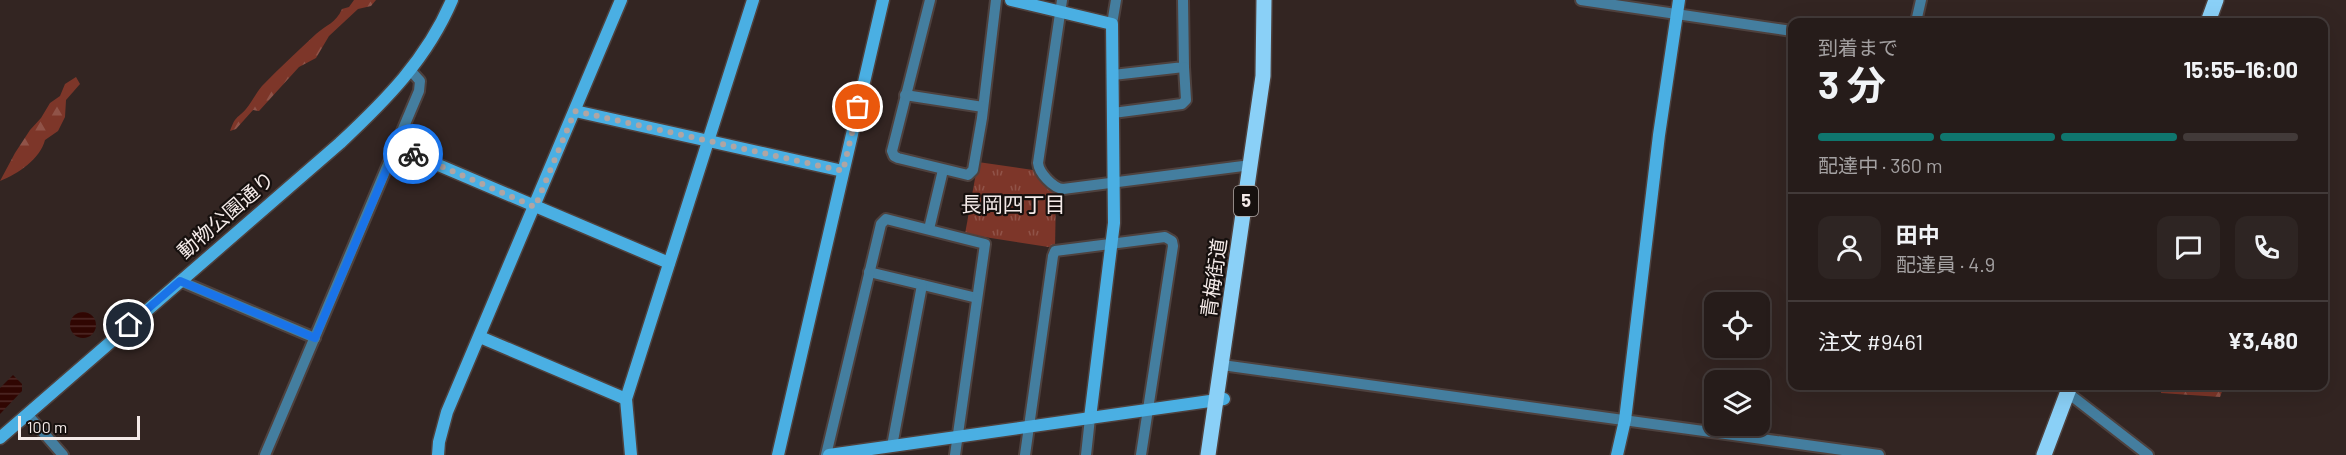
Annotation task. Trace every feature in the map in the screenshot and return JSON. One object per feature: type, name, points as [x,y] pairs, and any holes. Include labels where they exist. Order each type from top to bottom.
[{"type":"main road","name":"青梅街道","points":[[1208,455],[1220,400],[1263,76],[1264,0]]},
{"type":"main road","name":"青梅街道","points":[[1225,365],[1262,141],[1270,65],[1272,0]]},
{"type":"main road","points":[[2209,18],[2216,0]]},
{"type":"main road","points":[[2044,455],[2069,390]]},
{"type":"main road","name":"青梅街道","points":[[1217,455],[1220,400]]},
{"type":"street","name":"動物公園通り","points":[[0,438],[340,143],[382,103],[411,71],[452,0]]},
{"type":"street","points":[[438,455],[447,412],[621,0]]},
{"type":"street","points":[[631,455],[626,399],[753,0]]},
{"type":"street","points":[[778,455],[883,0]]},
{"type":"street","points":[[930,0],[892,151],[894,156],[968,175],[973,170],[984,107],[996,0]]},
{"type":"street","points":[[1011,0],[1060,6],[1112,24]]},
{"type":"street","points":[[1086,455],[1112,244],[1114,182],[1112,24],[1116,0]]},
{"type":"street","points":[[1113,113],[1182,104],[1186,100],[1183,0]]},
{"type":"street","points":[[1581,0],[1788,30]]},
{"type":"street","points":[[1617,455],[1625,420],[1659,135],[1680,0]]},
{"type":"street","points":[[1917,18],[1921,0]]},
{"type":"street","points":[[1060,6],[1038,168],[1059,189],[1251,165]]},
{"type":"street","points":[[1113,75],[1184,67]]},
{"type":"street","points":[[266,455],[419,91],[420,81],[411,71]]},
{"type":"street","points":[[905,95],[984,107]]},
{"type":"street","points":[[575,111],[843,171]]},
{"type":"street","points":[[396,147],[669,263]]},
{"type":"street","points":[[929,229],[943,170]]},
{"type":"street","points":[[955,455],[958,437],[985,244],[883,220],[827,455],[958,437],[1220,400]]},
{"type":"street","points":[[1025,455],[1055,251],[1165,237],[1172,241],[1173,246],[1141,455]]},
{"type":"street","points":[[869,272],[977,298]]},
{"type":"street","points":[[180,281],[315,338]]},
{"type":"street","points":[[892,446],[922,285]]},
{"type":"street","points":[[480,337],[626,399]]},
{"type":"street","points":[[1225,365],[1879,455]]},
{"type":"street","points":[[2070,390],[2148,455]]},
{"type":"street","points":[[27,414],[63,455]]},
{"type":"green space","points":[[354,0],[376,0],[371,6],[358,9],[329,36],[316,58],[299,67],[259,111],[253,110],[236,129],[230,131],[235,120],[262,86]]},
{"type":"green space","points":[[76,77],[80,84],[66,100],[65,117],[58,131],[45,140],[38,153],[27,165],[0,181],[30,130],[50,103],[60,96],[65,84]]},
{"type":"green space","points":[[978,162],[1033,170],[1056,194],[1055,248],[965,234]]},
{"type":"green space","points":[[2161,390],[2223,390],[2220,397],[2161,393]]},
{"type":"shaded area","points":[[83,312],[92,316],[96,325],[92,334],[83,338],[74,334],[70,325],[74,316]]},
{"type":"shaded area","points":[[13,375],[22,384],[22,391],[0,414],[0,388]]},
{"type":"way so far","points":[[413,154],[535,207],[575,111],[843,171],[858,107]]},
{"type":"district","name":"長岡四丁目","points":[[1013,205]]},
{"type":"route","points":[[129,325],[180,281],[315,338],[396,147],[413,154]]}]
